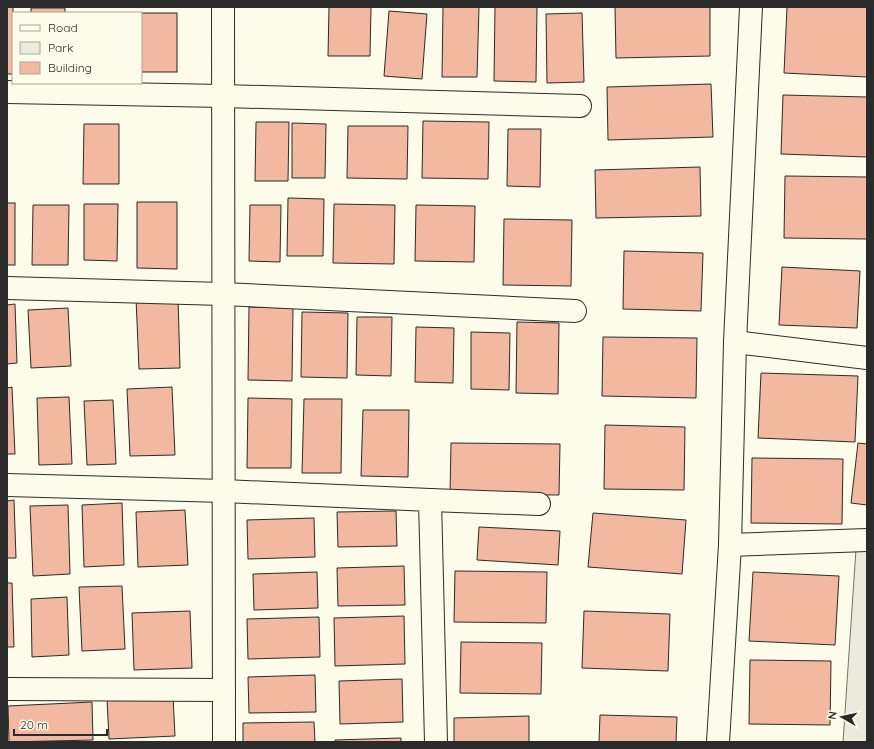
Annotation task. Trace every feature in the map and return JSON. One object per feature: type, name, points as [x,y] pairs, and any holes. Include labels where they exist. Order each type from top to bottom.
[{"type":"street","points":[[223,7],[224,742]]},
{"type":"street","points":[[718,742],[730,546],[735,342],[751,7]]},
{"type":"street","points":[[7,92],[223,96],[580,106]]},
{"type":"street","points":[[7,288],[223,294],[576,311]]},
{"type":"street","points":[[735,342],[867,358]]},
{"type":"street","points":[[7,485],[224,491],[539,504]]},
{"type":"street","points":[[430,500],[436,742]]},
{"type":"street","points":[[730,546],[867,540]]},
{"type":"street","points":[[7,689],[224,690]]},
{"type":"green space","points":[[856,549],[867,550],[867,742],[843,742]]},
{"type":"building","points":[[7,7],[13,7],[12,74],[7,74]]},
{"type":"building","points":[[329,7],[371,7],[370,56],[328,56]]},
{"type":"building","points":[[443,7],[479,7],[477,77],[442,77]]},
{"type":"building","points":[[495,7],[537,7],[536,82],[494,81]]},
{"type":"building","points":[[615,7],[710,7],[710,56],[616,58]]},
{"type":"building","points":[[787,7],[867,7],[867,77],[784,73]]},
{"type":"building","points":[[31,8],[65,8],[65,12],[31,12]]},
{"type":"building","points":[[389,11],[427,14],[422,79],[384,76]]},
{"type":"building","points":[[142,13],[177,13],[177,72],[142,72]]},
{"type":"building","points":[[582,13],[584,82],[547,83],[546,14]]},
{"type":"building","points":[[711,84],[713,137],[608,140],[607,87]]},
{"type":"building","points":[[783,95],[867,97],[867,157],[781,154]]},
{"type":"building","points":[[423,121],[489,122],[488,179],[422,178]]},
{"type":"building","points":[[256,122],[289,122],[288,181],[255,181]]},
{"type":"building","points":[[292,123],[326,124],[325,178],[292,178]]},
{"type":"building","points":[[84,124],[119,124],[119,184],[83,184]]},
{"type":"building","points":[[348,126],[408,126],[407,179],[347,178]]},
{"type":"building","points":[[508,129],[541,129],[540,187],[507,186]]},
{"type":"building","points":[[700,167],[701,216],[596,218],[595,170]]},
{"type":"building","points":[[785,176],[867,177],[867,239],[784,238]]},
{"type":"building","points":[[288,198],[324,199],[323,256],[287,256]]},
{"type":"building","points":[[137,202],[177,202],[177,269],[137,268]]},
{"type":"building","points":[[7,203],[15,203],[15,265],[7,265]]},
{"type":"building","points":[[84,204],[118,204],[117,261],[84,260]]},
{"type":"building","points":[[334,204],[395,205],[394,264],[333,263]]},
{"type":"building","points":[[33,205],[69,205],[68,265],[32,265]]},
{"type":"building","points":[[250,205],[281,205],[280,262],[249,261]]},
{"type":"building","points":[[416,205],[475,206],[474,262],[415,261]]},
{"type":"building","points":[[504,219],[572,220],[571,286],[503,285]]},
{"type":"building","points":[[624,251],[703,253],[701,311],[623,309]]},
{"type":"building","points":[[782,267],[860,271],[857,328],[779,325]]},
{"type":"building","points":[[178,297],[180,368],[139,369],[136,298]]},
{"type":"building","points":[[15,304],[17,363],[7,364],[7,305]]},
{"type":"building","points":[[249,307],[293,308],[292,381],[248,380]]},
{"type":"building","points":[[68,308],[71,366],[31,368],[28,310]]},
{"type":"building","points":[[302,312],[348,313],[347,378],[301,377]]},
{"type":"building","points":[[357,317],[392,317],[391,376],[356,375]]},
{"type":"building","points":[[517,322],[559,323],[558,394],[516,393]]},
{"type":"building","points":[[416,327],[454,328],[453,383],[415,382]]},
{"type":"building","points":[[471,332],[510,333],[509,390],[471,389]]},
{"type":"building","points":[[603,337],[697,338],[696,398],[602,396]]},
{"type":"building","points":[[761,373],[858,376],[855,442],[758,438]]},
{"type":"building","points":[[12,387],[15,454],[7,454],[7,388]]},
{"type":"building","points":[[172,387],[175,455],[130,456],[127,389]]},
{"type":"building","points":[[69,397],[72,464],[39,465],[37,398]]},
{"type":"building","points":[[248,398],[292,399],[291,468],[247,468]]},
{"type":"building","points":[[304,399],[342,399],[341,473],[302,473]]},
{"type":"building","points":[[113,400],[116,464],[87,465],[84,401]]},
{"type":"building","points":[[363,410],[409,410],[408,477],[361,476]]},
{"type":"building","points":[[605,425],[685,427],[684,490],[604,489]]},
{"type":"building","points":[[451,443],[560,444],[559,495],[450,494]]},
{"type":"building","points":[[858,443],[867,444],[867,505],[851,503]]},
{"type":"building","points":[[752,458],[843,459],[842,524],[751,523]]},
{"type":"building","points":[[14,500],[16,558],[7,558],[7,501]]},
{"type":"building","points":[[122,503],[124,565],[84,567],[82,505]]},
{"type":"building","points":[[68,505],[70,574],[33,576],[30,506]]},
{"type":"building","points":[[185,510],[188,565],[138,567],[136,512]]},
{"type":"building","points":[[396,511],[397,546],[338,547],[337,512]]},
{"type":"building","points":[[593,513],[686,520],[682,574],[588,567]]},
{"type":"building","points":[[314,518],[315,557],[248,559],[247,520]]},
{"type":"building","points":[[479,527],[560,531],[558,565],[477,560]]},
{"type":"building","points":[[404,566],[405,605],[338,606],[337,568]]},
{"type":"building","points":[[455,571],[547,572],[546,623],[454,622]]},
{"type":"building","points":[[317,572],[318,608],[254,610],[253,574]]},
{"type":"building","points":[[753,572],[839,576],[835,645],[749,641]]},
{"type":"building","points":[[7,583],[12,583],[14,647],[7,647]]},
{"type":"building","points":[[122,586],[125,649],[82,651],[79,587]]},
{"type":"building","points":[[67,597],[69,655],[32,657],[31,599]]},
{"type":"building","points":[[190,611],[192,668],[134,670],[132,613]]},
{"type":"building","points":[[584,611],[670,614],[668,671],[582,668]]},
{"type":"building","points":[[404,616],[405,664],[335,666],[334,618]]},
{"type":"building","points":[[319,617],[320,657],[248,659],[247,619]]},
{"type":"building","points":[[461,642],[542,643],[541,694],[460,693]]},
{"type":"building","points":[[750,660],[831,661],[830,725],[749,724]]},
{"type":"building","points":[[315,675],[316,712],[249,713],[248,677]]},
{"type":"building","points":[[402,679],[403,722],[340,724],[339,681]]},
{"type":"building","points":[[173,696],[175,736],[109,739],[107,699]]},
{"type":"building","points":[[92,702],[93,740],[9,742],[8,706]]},
{"type":"building","points":[[600,715],[677,717],[676,742],[599,742]]},
{"type":"building","points":[[529,716],[529,742],[454,742],[454,718]]},
{"type":"building","points":[[314,722],[315,742],[243,742],[243,723]]},
{"type":"building","points":[[401,738],[401,742],[335,742],[335,740]]}]
